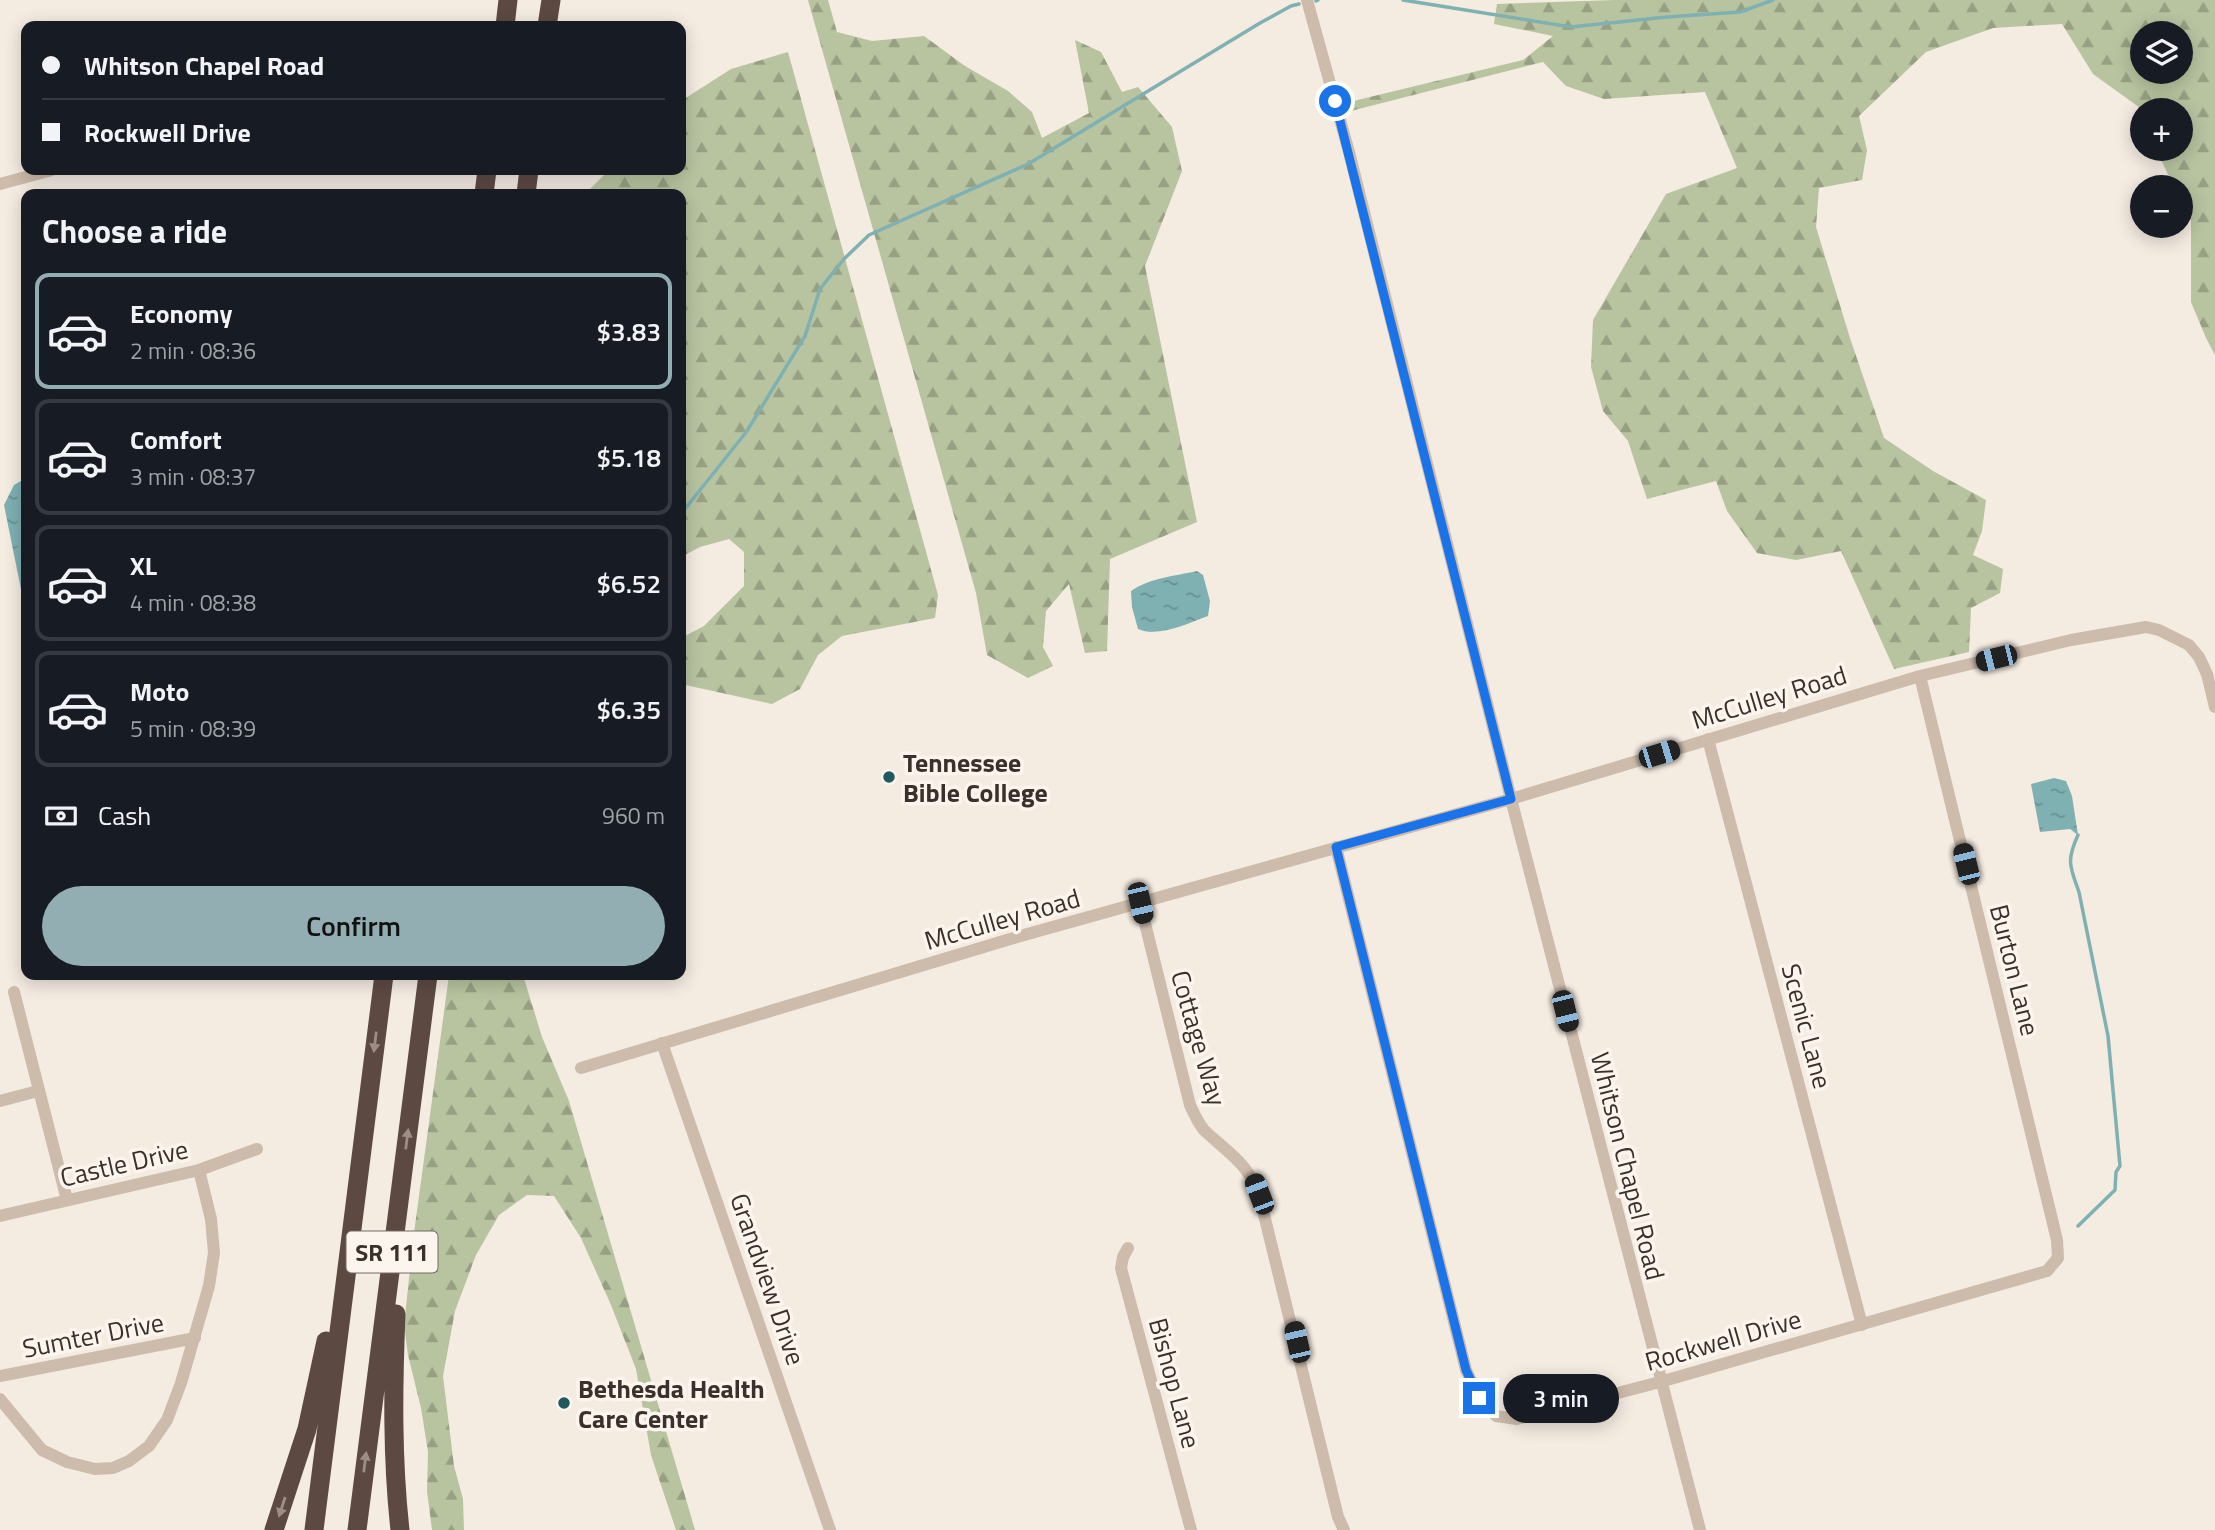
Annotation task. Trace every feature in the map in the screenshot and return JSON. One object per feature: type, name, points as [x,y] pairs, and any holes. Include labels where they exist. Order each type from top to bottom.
[{"type":"highway","points":[[506,21],[508,0]]},
{"type":"highway","points":[[548,21],[551,0]]},
{"type":"highway","name":"SR 111","points":[[314,1530],[383,980]]},
{"type":"highway","name":"SR 111","points":[[357,1530],[427,980]]},
{"type":"highway","points":[[400,1530],[395,1485],[392,1400],[401,1185]]},
{"type":"highway","points":[[274,1530],[306,1429],[352,1227]]},
{"type":"street","name":"Whitson Chapel Road","points":[[1307,0],[1350,154],[1511,799],[1700,1530]]},
{"type":"street","points":[[0,184],[33,175]]},
{"type":"street","name":"McCulley Road","points":[[663,1043],[1140,903],[1511,799],[1920,676],[2071,640],[2146,627],[2159,630],[2189,645],[2199,657],[2207,674],[2215,707]]},
{"type":"street","name":"Burton Lane","points":[[1920,676],[2057,1240],[2058,1258],[2047,1271]]},
{"type":"street","name":"Scenic Lane","points":[[1708,739],[1862,1325]]},
{"type":"street","name":"Rockwell Drive","points":[[1336,847],[1466,1370],[1479,1398],[1496,1416],[1517,1419],[1660,1382],[2047,1271]]},
{"type":"street","name":"Cottage Way","points":[[1140,903],[1190,1105],[1203,1129],[1240,1161],[1254,1179],[1259,1194],[1342,1529]]},
{"type":"street","points":[[14,992],[68,1200]]},
{"type":"street","points":[[581,1068],[663,1043]]},
{"type":"street","name":"Grandview Drive","points":[[663,1043],[831,1530]]},
{"type":"street","points":[[0,1101],[38,1091]]},
{"type":"street","name":"Castle Drive","points":[[0,1216],[199,1170],[257,1149]]},
{"type":"street","points":[[0,1399],[43,1450],[67,1462],[95,1469],[113,1468],[129,1461],[149,1446],[167,1420],[195,1338],[209,1286],[214,1253],[211,1219],[199,1170]]},
{"type":"street","name":"Bishop Lane","points":[[1128,1248],[1121,1268],[1191,1530]]},
{"type":"street","name":"Sumter Drive","points":[[0,1376],[195,1338]]},
{"type":"green space","points":[[808,0],[828,0],[837,32],[872,41],[924,36],[965,66],[1008,91],[1032,112],[1042,138],[1089,113],[1075,40],[1101,52],[1122,92],[1138,87],[1172,127],[1182,171],[1145,266],[1197,522],[1110,559],[1107,651],[1085,653],[1069,584],[1046,611],[1043,647],[1053,666],[1028,678],[987,655],[976,593]]},
{"type":"green space","points":[[1615,0],[2215,0],[2215,355],[2191,302],[2193,175],[2168,175],[2162,161],[2193,161],[2193,98],[2130,98],[2130,101],[2093,74],[2062,24],[1993,28],[1926,52],[1859,116],[1867,150],[1862,180],[1819,188],[1816,227],[1850,338],[1884,438],[1933,471],[1986,500],[1982,531],[1973,555],[2003,569],[2000,593],[1971,608],[1969,652],[1894,669],[1841,551],[1796,560],[1757,553],[1727,511],[1716,481],[1647,499],[1628,441],[1603,411],[1591,367],[1593,320],[1666,194],[1737,168],[1705,92],[1604,99],[1566,86],[1543,62],[1347,112],[1345,103],[1523,60],[1553,36],[1494,24],[1497,4]]},
{"type":"green space","points":[[788,52],[938,595],[935,618],[842,636],[818,655],[800,689],[772,704],[686,685],[686,635],[704,626],[744,586],[744,552],[729,539],[700,547],[686,554],[686,189],[590,189],[604,175],[686,175],[686,98],[731,69]]},
{"type":"green space","points":[[448,980],[525,980],[542,1037],[569,1101],[695,1530],[676,1530],[651,1455],[636,1369],[581,1238],[554,1196],[527,1195],[499,1215],[476,1255],[455,1311],[443,1376],[454,1466],[463,1499],[464,1530],[432,1530],[427,1491],[428,1452],[404,1325]]},
{"type":"water","points":[[21,481],[21,589],[4,505],[14,485]]},
{"type":"water","points":[[1197,571],[1203,575],[1210,601],[1208,616],[1164,631],[1138,629],[1131,591],[1154,580]]},
{"type":"water","points":[[2054,778],[2066,781],[2072,796],[2078,835],[2070,829],[2040,832],[2031,784]]},
{"type":"waterway","points":[[1403,0],[1571,27],[1740,12],[1773,0]]},
{"type":"waterway","points":[[686,508],[747,431],[805,336],[820,289],[844,259],[869,235],[1028,164],[1260,23],[1299,4]]},
{"type":"waterway","points":[[2078,835],[2071,864],[2108,1036],[2120,1166],[2116,1172],[2115,1190],[2078,1226]]},
{"type":"place","name":"Tennessee Bible College","points":[[889,777]]},
{"type":"place","name":"Bethesda Health Care Center","points":[[564,1403]]},
{"type":"route","points":[[1335,101],[1511,799],[1336,847],[1466,1370],[1479,1398]]}]
